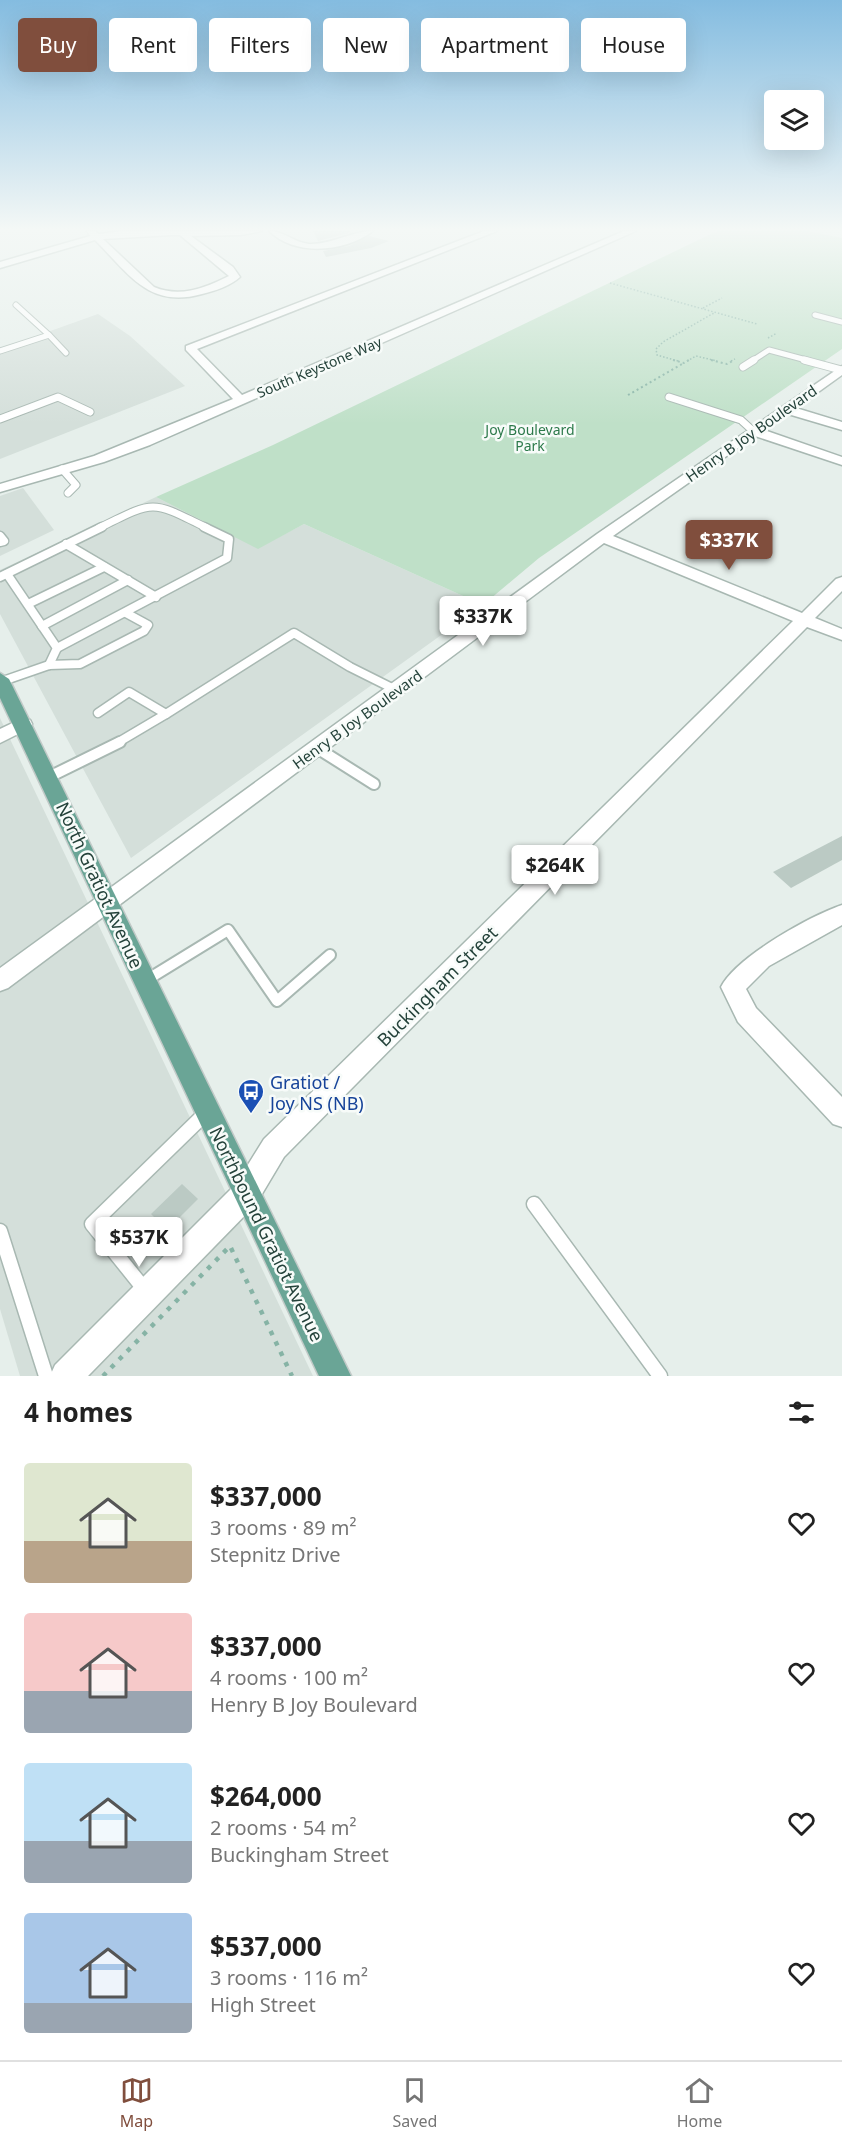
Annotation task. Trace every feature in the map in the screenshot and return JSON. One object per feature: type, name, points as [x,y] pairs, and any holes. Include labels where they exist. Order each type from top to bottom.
[{"type":"main road","name":"North Gratiot Avenue","points":[[0,681],[49,777],[203,1102]]},
{"type":"main road","name":"Northbound Gratiot Avenue","points":[[203,1102],[335,1376]]},
{"type":"street","points":[[242,401],[190,348],[327,295]]},
{"type":"street","name":"South Keystone Way","points":[[0,488],[121,452],[485,295]]},
{"type":"street","name":"Henry B Joy Boulevard","points":[[0,981],[602,537],[842,370]]},
{"type":"street","points":[[786,409],[842,426]]},
{"type":"street","points":[[753,431],[842,461]]},
{"type":"street","points":[[602,537],[842,635]]},
{"type":"street","name":"Buckingham Street","points":[[66,1376],[246,1194],[274,1148],[842,582]]},
{"type":"street","points":[[0,737],[22,724]]},
{"type":"street","points":[[842,914],[760,959],[733,987],[747,1015],[842,1115]]},
{"type":"lane","points":[[16,306],[66,353]]},
{"type":"lane","points":[[815,315],[842,322]]},
{"type":"lane","points":[[0,351],[49,335]]},
{"type":"lane","points":[[743,367],[769,350],[842,370]]},
{"type":"lane","points":[[0,419],[58,397],[90,412]]},
{"type":"lane","points":[[669,397],[741,420],[753,431]]},
{"type":"lane","points":[[62,469],[76,485],[68,493]]},
{"type":"lane","points":[[49,665],[57,648],[227,558],[229,539],[163,506],[144,506],[4,575],[28,604],[57,648]]},
{"type":"lane","points":[[0,536],[4,540],[0,542]]},
{"type":"lane","points":[[66,544],[156,597]]},
{"type":"lane","points":[[28,604],[104,567]]},
{"type":"lane","points":[[42,626],[128,580]]},
{"type":"lane","points":[[0,681],[49,665],[80,664],[144,631],[148,625],[126,613]]},
{"type":"lane","points":[[49,777],[135,734],[294,633],[350,667],[396,690]]},
{"type":"lane","points":[[98,713],[129,692],[166,714]]},
{"type":"lane","points":[[317,748],[374,784]]},
{"type":"lane","points":[[145,981],[228,930],[277,1001],[330,955]]},
{"type":"lane","points":[[148,1294],[92,1224],[203,1102]]},
{"type":"lane","points":[[534,1204],[660,1376]]},
{"type":"lane","points":[[0,1231],[46,1376]]},
{"type":"path","points":[[653,295],[757,324]]},
{"type":"path","points":[[701,309],[722,298]]},
{"type":"path","points":[[684,363],[657,355],[656,349],[663,342],[714,312]]},
{"type":"path","points":[[768,339],[777,333]]},
{"type":"path","points":[[628,395],[696,356],[727,364],[743,354]]},
{"type":"path","points":[[103,1376],[230,1246],[292,1376]]},
{"type":"shaded area","points":[[98,314],[130,336],[185,386],[0,459],[0,349]]},
{"type":"shaded area","points":[[23,488],[54,530],[0,556],[0,496]]},
{"type":"shaded area","points":[[156,497],[258,548],[304,524],[483,605],[131,858],[0,614],[0,570]]},
{"type":"shaded area","points":[[0,718],[313,1376],[20,1376],[0,1309]]},
{"type":"green space","name":"Joy Boulevard Park","points":[[584,295],[842,295],[842,349],[539,558],[483,605],[304,524],[258,549],[156,497],[273,445]]},
{"type":"building","points":[[842,836],[842,860],[791,888],[773,872]]},
{"type":"building","points":[[182,1184],[198,1199],[167,1230],[151,1214]]},
{"type":"place","name":"Gratiot / Joy NS (NB)","points":[[251,1115]]}]
